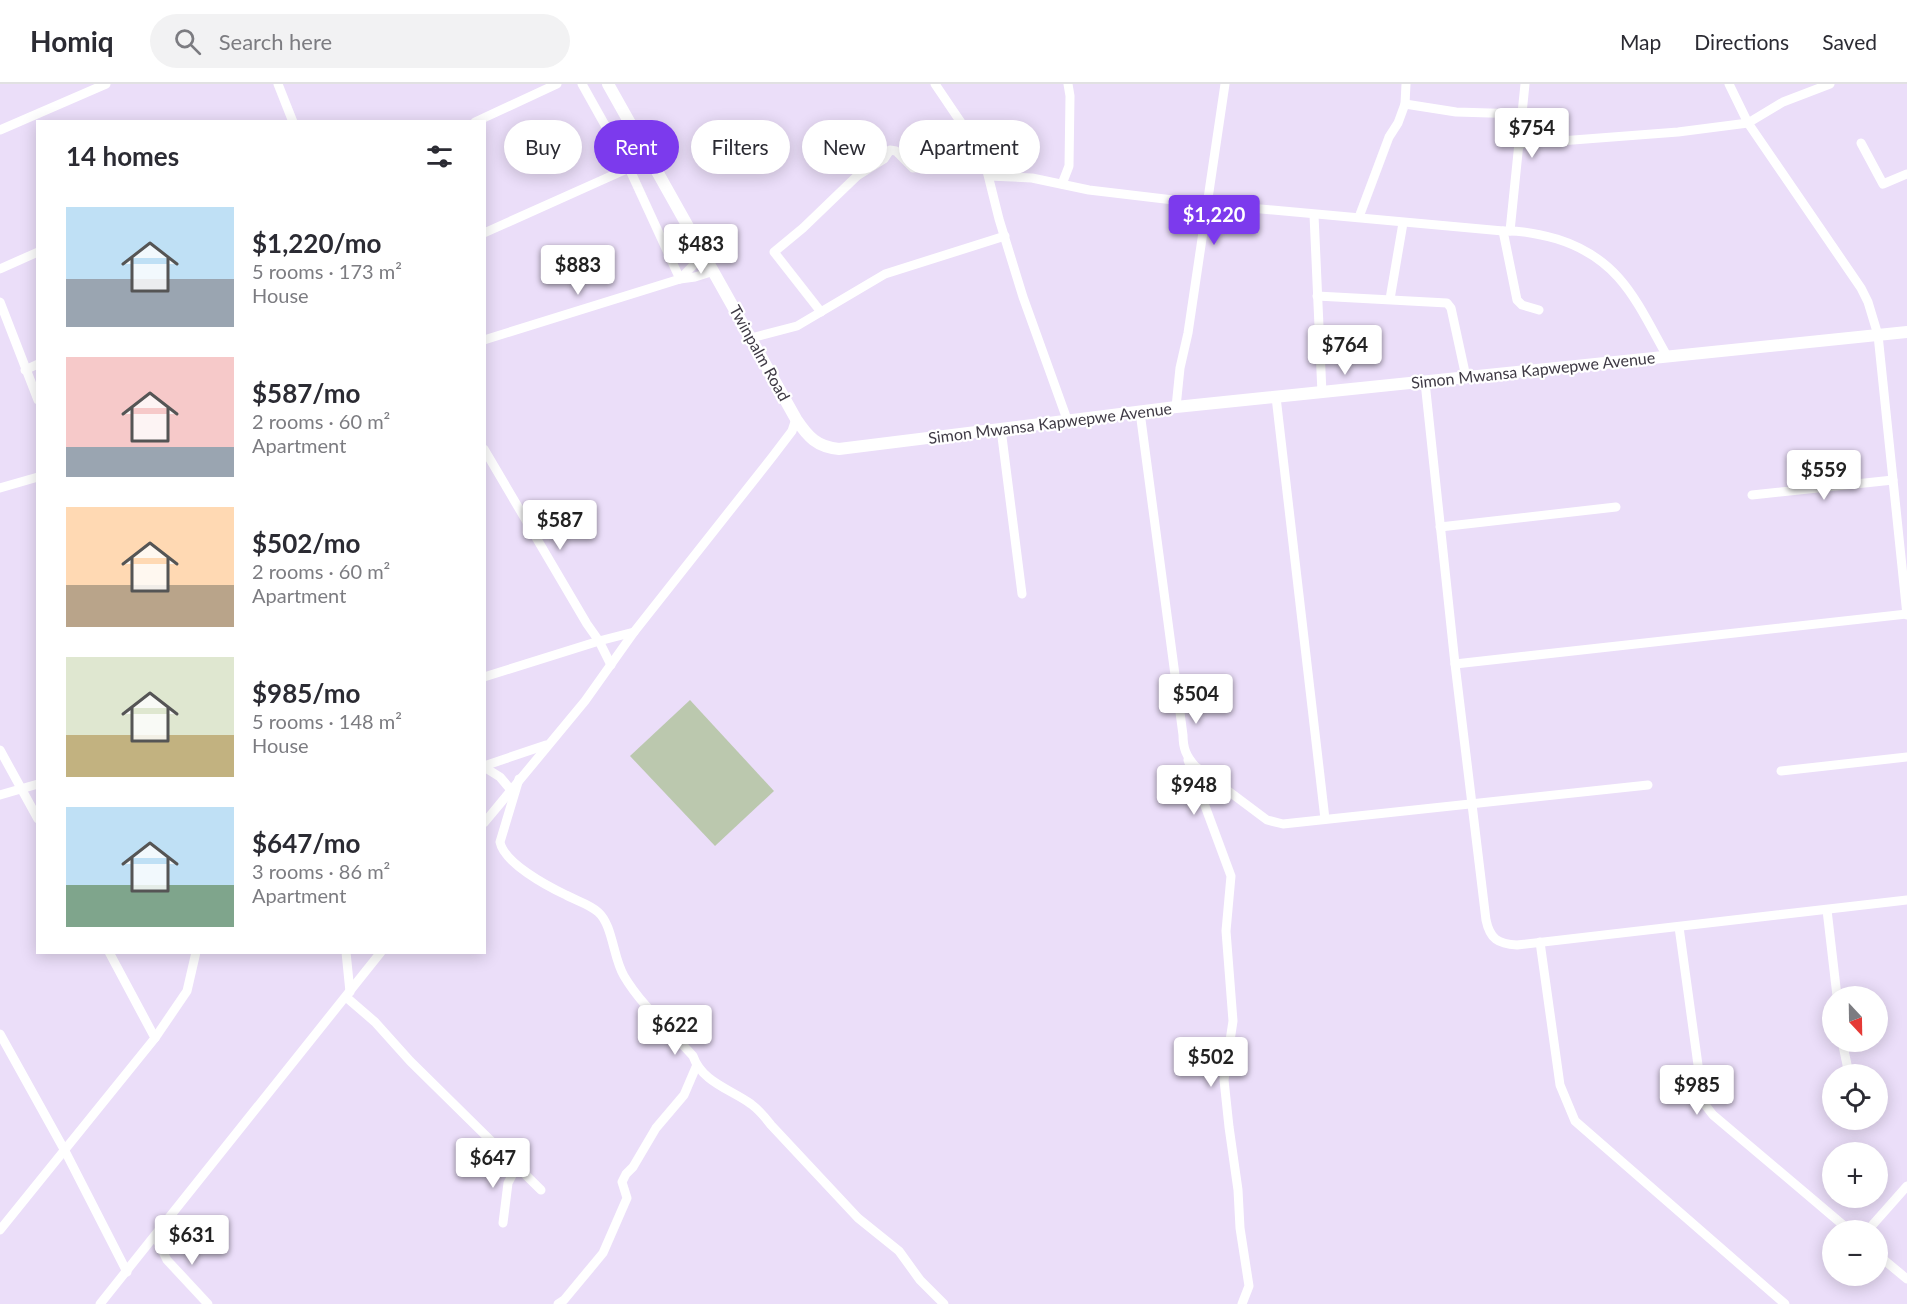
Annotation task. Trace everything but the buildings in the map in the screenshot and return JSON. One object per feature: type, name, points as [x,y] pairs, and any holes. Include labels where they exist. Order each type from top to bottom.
[{"type":"main road","name":"Twinpalm Road","points":[[608,84],[806,434]]},
{"type":"main road","name":"Simon Mwansa Kapwepwe Avenue","points":[[806,434],[817,444],[839,449],[1176,407],[1907,332]]},
{"type":"street","points":[[0,130],[106,84]]},
{"type":"street","points":[[278,84],[292,120]]},
{"type":"street","points":[[479,120],[558,84]]},
{"type":"street","points":[[582,84],[602,120]]},
{"type":"street","points":[[935,84],[960,120]]},
{"type":"street","points":[[1062,184],[1069,166],[1068,84]]},
{"type":"street","points":[[1176,407],[1180,368],[1188,333],[1225,84]]},
{"type":"street","points":[[1359,217],[1389,137],[1398,123],[1405,104],[1406,84]]},
{"type":"street","points":[[1525,84],[1520,144],[1507,231],[1517,300],[1522,305],[1539,310]]},
{"type":"street","points":[[1455,664],[1907,615],[1878,335],[1868,302],[1861,288],[1748,123],[1729,84]]},
{"type":"street","points":[[1520,144],[1677,132],[1748,123],[1783,102],[1830,84]]},
{"type":"street","points":[[1405,104],[1456,112],[1523,114]]},
{"type":"street","points":[[1861,143],[1883,184],[1907,174]]},
{"type":"street","points":[[822,312],[774,252],[803,228],[857,176],[884,159],[890,150],[899,154]]},
{"type":"street","points":[[486,232],[616,174]]},
{"type":"street","points":[[632,174],[680,279]]},
{"type":"street","points":[[1068,422],[1049,373],[1005,236],[989,176],[1032,178],[1089,190],[1207,204],[1403,223],[1531,232],[1569,243],[1608,265],[1629,290],[1667,356]]},
{"type":"street","points":[[1314,215],[1322,393]]},
{"type":"street","points":[[1390,299],[1403,223]]},
{"type":"street","points":[[751,338],[797,326],[885,274],[1005,236]]},
{"type":"street","points":[[0,269],[36,253]]},
{"type":"street","points":[[680,279],[705,254]]},
{"type":"street","points":[[486,339],[680,279],[714,271]]},
{"type":"street","points":[[1317,296],[1443,302],[1449,305],[1467,377]]},
{"type":"street","points":[[0,302],[36,395]]},
{"type":"street","points":[[25,370],[36,365]]},
{"type":"street","points":[[1425,382],[1455,664],[1488,929],[1492,938],[1499,943],[1517,945],[1907,900]]},
{"type":"street","points":[[1276,398],[1325,819]]},
{"type":"street","points":[[1140,412],[1182,723],[1183,747],[1231,876],[1226,931],[1233,1022],[1224,1080],[1238,1190],[1240,1228],[1249,1286],[1242,1304]]},
{"type":"street","points":[[486,821],[585,701],[634,632],[773,456],[792,430],[796,419]]},
{"type":"street","points":[[1001,429],[1022,594]]},
{"type":"street","points":[[486,452],[587,624],[599,640],[611,665]]},
{"type":"street","points":[[0,488],[36,478]]},
{"type":"street","points":[[1752,495],[1893,480]]},
{"type":"street","points":[[1440,527],[1616,507]]},
{"type":"street","points":[[486,675],[599,640],[634,632]]},
{"type":"street","points":[[486,766],[548,744]]},
{"type":"street","points":[[1183,747],[1195,766],[1267,820],[1283,824],[1648,785]]},
{"type":"street","points":[[0,750],[36,815]]},
{"type":"street","points":[[1781,771],[1907,757]]},
{"type":"street","points":[[486,768],[501,777],[511,790]]},
{"type":"street","points":[[519,779],[500,842],[506,855],[552,888],[590,906],[600,914],[606,922],[618,966],[625,978],[646,1005],[693,1056],[696,1067],[712,1081],[750,1103],[762,1113],[858,1218],[899,1251],[920,1280],[944,1304]]},
{"type":"street","points":[[0,795],[36,785]]},
{"type":"street","points":[[1827,910],[1836,986]]},
{"type":"street","points":[[1679,927],[1702,1094],[1706,1106],[1713,1115],[1837,1220]]},
{"type":"street","points":[[1540,942],[1560,1085],[1575,1121],[1785,1304]]},
{"type":"street","points":[[110,954],[155,1038]]},
{"type":"street","points":[[0,1230],[155,1038],[187,991],[196,954]]},
{"type":"street","points":[[346,954],[348,995],[410,1061],[541,1190]]},
{"type":"street","points":[[100,1304],[379,954]]},
{"type":"street","points":[[0,1034],[127,1272]]},
{"type":"street","points":[[558,1304],[564,1300],[603,1253],[627,1198],[622,1182],[626,1174],[633,1167],[656,1128],[684,1095],[696,1067]]},
{"type":"street","points":[[503,1223],[508,1184],[517,1166]]},
{"type":"street","points":[[1877,1220],[1907,1186]]},
{"type":"street","points":[[155,1236],[167,1260],[208,1304]]},
{"type":"street","points":[[1888,1263],[1907,1279]]},
{"type":"green space","points":[[690,700],[774,791],[715,846],[630,756]]}]
